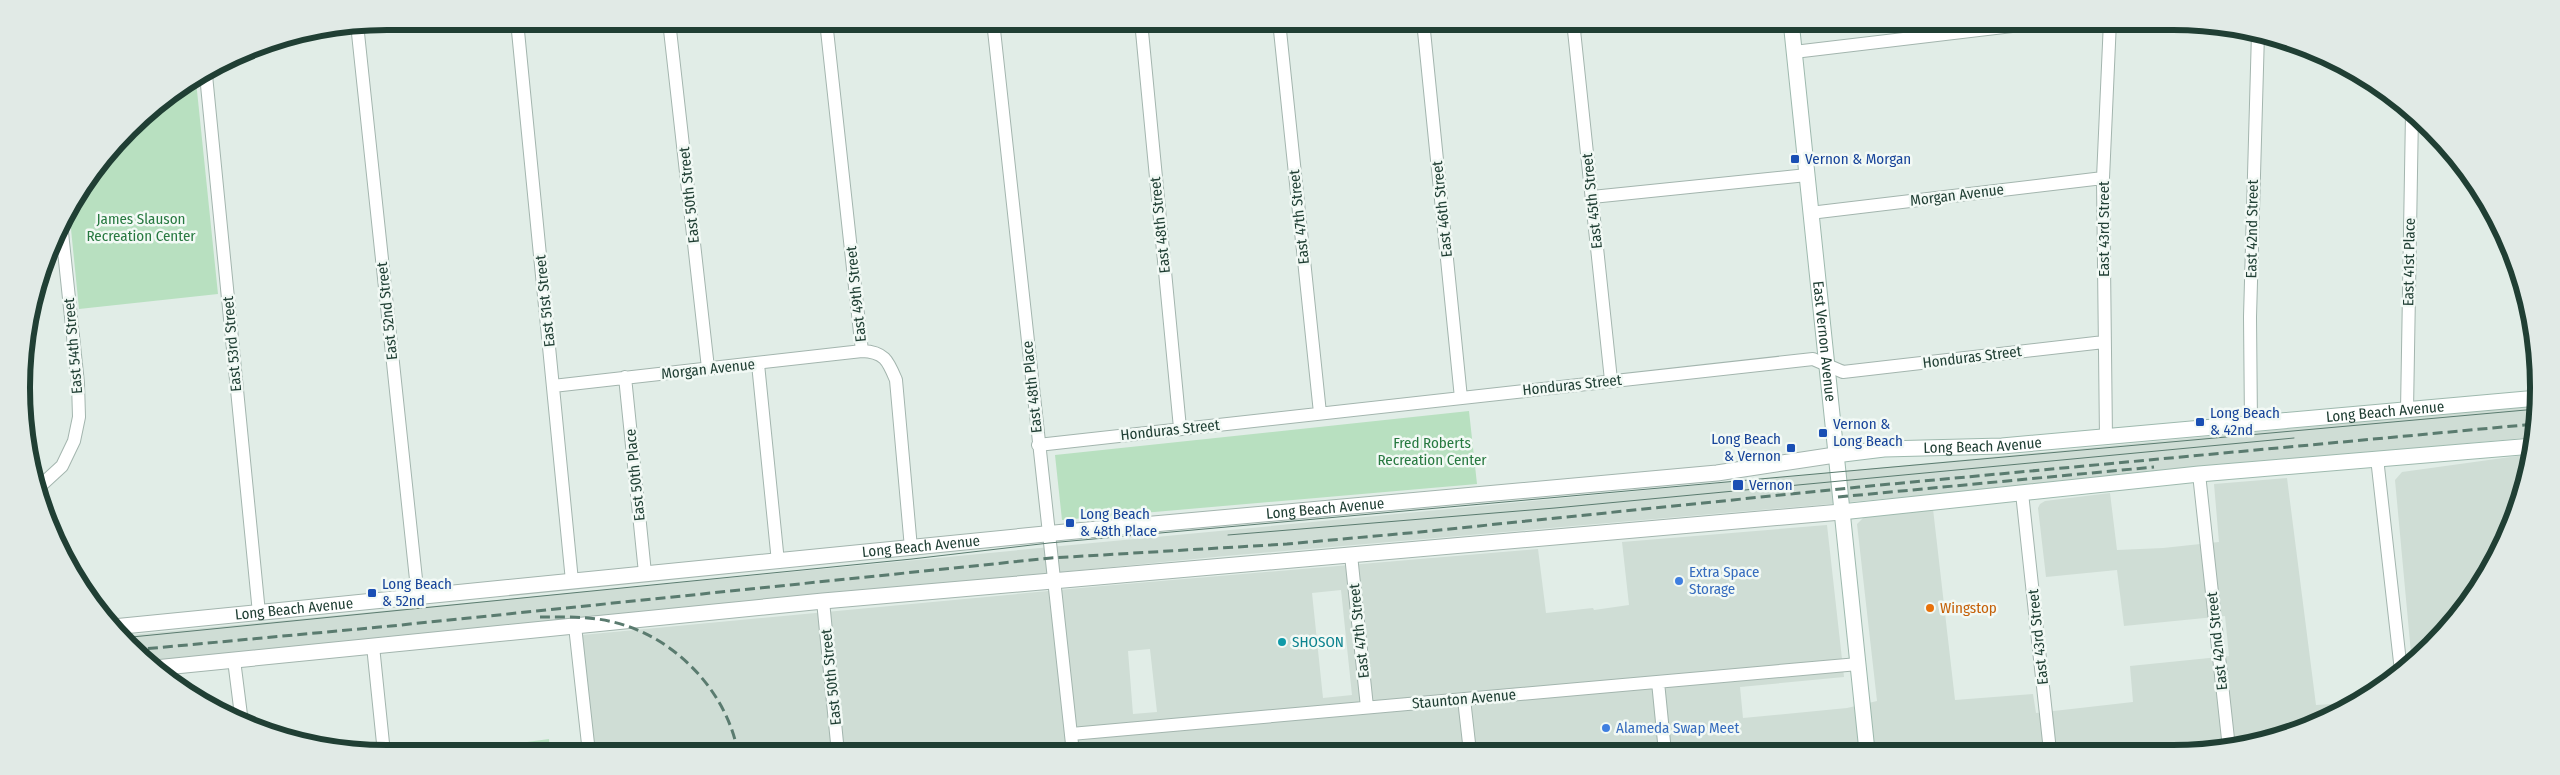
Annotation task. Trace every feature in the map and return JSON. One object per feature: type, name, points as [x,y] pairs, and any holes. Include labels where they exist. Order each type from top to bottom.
[{"type":"street","name":"East 51st Street","points":[[518,30],[572,581]]},
{"type":"street","name":"East 50th Street","points":[[670,30],[708,368]]},
{"type":"street","name":"East 49th Street","points":[[827,30],[862,351],[876,352],[888,361],[896,380],[911,548]]},
{"type":"street","name":"East 48th Place","points":[[994,30],[1072,745]]},
{"type":"street","name":"East 48th Street","points":[[1141,30],[1180,428]]},
{"type":"street","name":"East 47th Street","points":[[1280,30],[1320,413]]},
{"type":"street","name":"East 46th Street","points":[[1424,30],[1461,398]]},
{"type":"street","name":"East 45th Street","points":[[1574,30],[1611,380]]},
{"type":"street","name":"East Vernon Avenue","points":[[1792,30],[1866,745]]},
{"type":"street","points":[[1794,52],[1979,30]]},
{"type":"street","name":"East 43rd Street","points":[[2106,438],[2103,178],[2110,30]]},
{"type":"street","name":"East 52nd Street","points":[[358,32],[418,598]]},
{"type":"street","name":"East 42nd Street","points":[[2252,425],[2250,317],[2258,40]]},
{"type":"street","name":"East 53rd Street","points":[[206,80],[259,613]]},
{"type":"street","name":"East 41st Place","points":[[2407,411],[2412,123]]},
{"type":"street","points":[[1592,197],[1807,175]]},
{"type":"street","name":"Morgan Avenue","points":[[1810,213],[2103,178]]},
{"type":"street","name":"East 54th Street","points":[[43,483],[62,466],[74,441],[79,417],[78,383],[63,239]]},
{"type":"street","name":"Honduras Street","points":[[1038,445],[1813,359],[1843,372],[2104,342]]},
{"type":"street","name":"Morgan Avenue","points":[[553,386],[862,351]]},
{"type":"street","points":[[758,364],[778,562]]},
{"type":"street","name":"East 50th Place","points":[[625,377],[645,573]]},
{"type":"street","name":"Long Beach Avenue","points":[[122,626],[1048,534],[1716,473],[1835,454],[1891,449],[2002,446],[2106,438],[2530,399]]},
{"type":"street","points":[[165,667],[823,600],[1841,512],[2199,474],[2525,447]]},
{"type":"street","points":[[2377,458],[2400,663]]},
{"type":"street","name":"East 42nd Street","points":[[2199,474],[2228,740]]},
{"type":"street","name":"East 43rd Street","points":[[2022,493],[2049,745]]},
{"type":"street","name":"East 47th Street","points":[[1351,555],[1367,708]]},
{"type":"street","name":"East 50th Street","points":[[823,600],[837,745]]},
{"type":"street","points":[[575,626],[588,745]]},
{"type":"street","points":[[373,646],[383,745]]},
{"type":"street","points":[[234,660],[241,713]]},
{"type":"street","name":"Staunton Avenue","points":[[1071,734],[1858,664]]},
{"type":"street","points":[[1658,682],[1664,745]]},
{"type":"street","points":[[1464,699],[1469,745]]},
{"type":"shaded area","points":[[2529,406],[2526,438],[1819,505],[1225,556],[158,661],[130,635]]},
{"type":"shaded area","points":[[2523,455],[2518,480],[2503,524],[2482,566],[2456,605],[2411,653],[2395,480],[2402,472]]},
{"type":"shaded area","points":[[2287,478],[2316,705],[2339,704],[2309,718],[2265,733],[2219,742],[2172,745],[593,745],[582,635],[1102,586],[1538,549],[1546,613],[1593,608],[1594,610],[1629,605],[1622,542],[1827,525],[1844,677],[1740,687],[1743,718],[1847,708],[1877,701],[1857,524],[1864,517],[1933,509],[1955,700],[2033,694],[2036,713],[2133,702],[2130,666],[2229,656],[2225,616],[2124,626],[2117,570],[2046,577],[2038,508],[2040,504],[2045,501],[2110,493],[2117,550],[2163,548],[2219,542],[2214,484]],"holes":[[[1341,590],[1352,695],[1323,698],[1312,593]],[[1150,649],[1157,712],[1133,714],[1128,651]]]},
{"type":"green space","name":"James Slauson Recreation Center","points":[[196,86],[218,294],[79,309],[70,223],[90,189],[119,152],[152,119]]},
{"type":"green space","name":"Fred Roberts Recreation Center","points":[[1469,411],[1477,484],[1062,520],[1055,455]]},
{"type":"green space","points":[[549,739],[549,745],[528,745],[527,742]]},
{"type":"tram line","points":[[132,637],[912,559],[1049,543],[2529,410]]},
{"type":"tram line","points":[[1228,535],[1555,508],[2294,438]]},
{"type":"railway","points":[[144,649],[391,626],[1051,558],[1287,544],[1420,532],[1859,487],[2528,425]]},
{"type":"railway","points":[[1838,497],[2154,467]]},
{"type":"railway","points":[[540,617],[576,617],[604,620],[635,629],[657,640],[694,669],[710,688],[722,708],[732,730],[736,745]]},
{"type":"place","name":"Vernon & Morgan","points":[[1795,159]]},
{"type":"place","name":"Long Beach & 42nd","points":[[2200,422]]},
{"type":"place","name":"Vernon & Long Beach","points":[[1823,433]]},
{"type":"place","name":"Long Beach & Vernon","points":[[1791,448]]},
{"type":"place","name":"Vernon","points":[[1738,485]]},
{"type":"place","name":"Long Beach & 48th Place","points":[[1070,523]]},
{"type":"place","name":"Extra Space Storage","points":[[1679,581]]},
{"type":"place","name":"Long Beach & 52nd","points":[[372,593]]},
{"type":"place","name":"Wingstop","points":[[1930,608]]},
{"type":"place","name":"SHOSON","points":[[1282,642]]},
{"type":"place","name":"Alameda Swap Meet","points":[[1606,728]]}]
